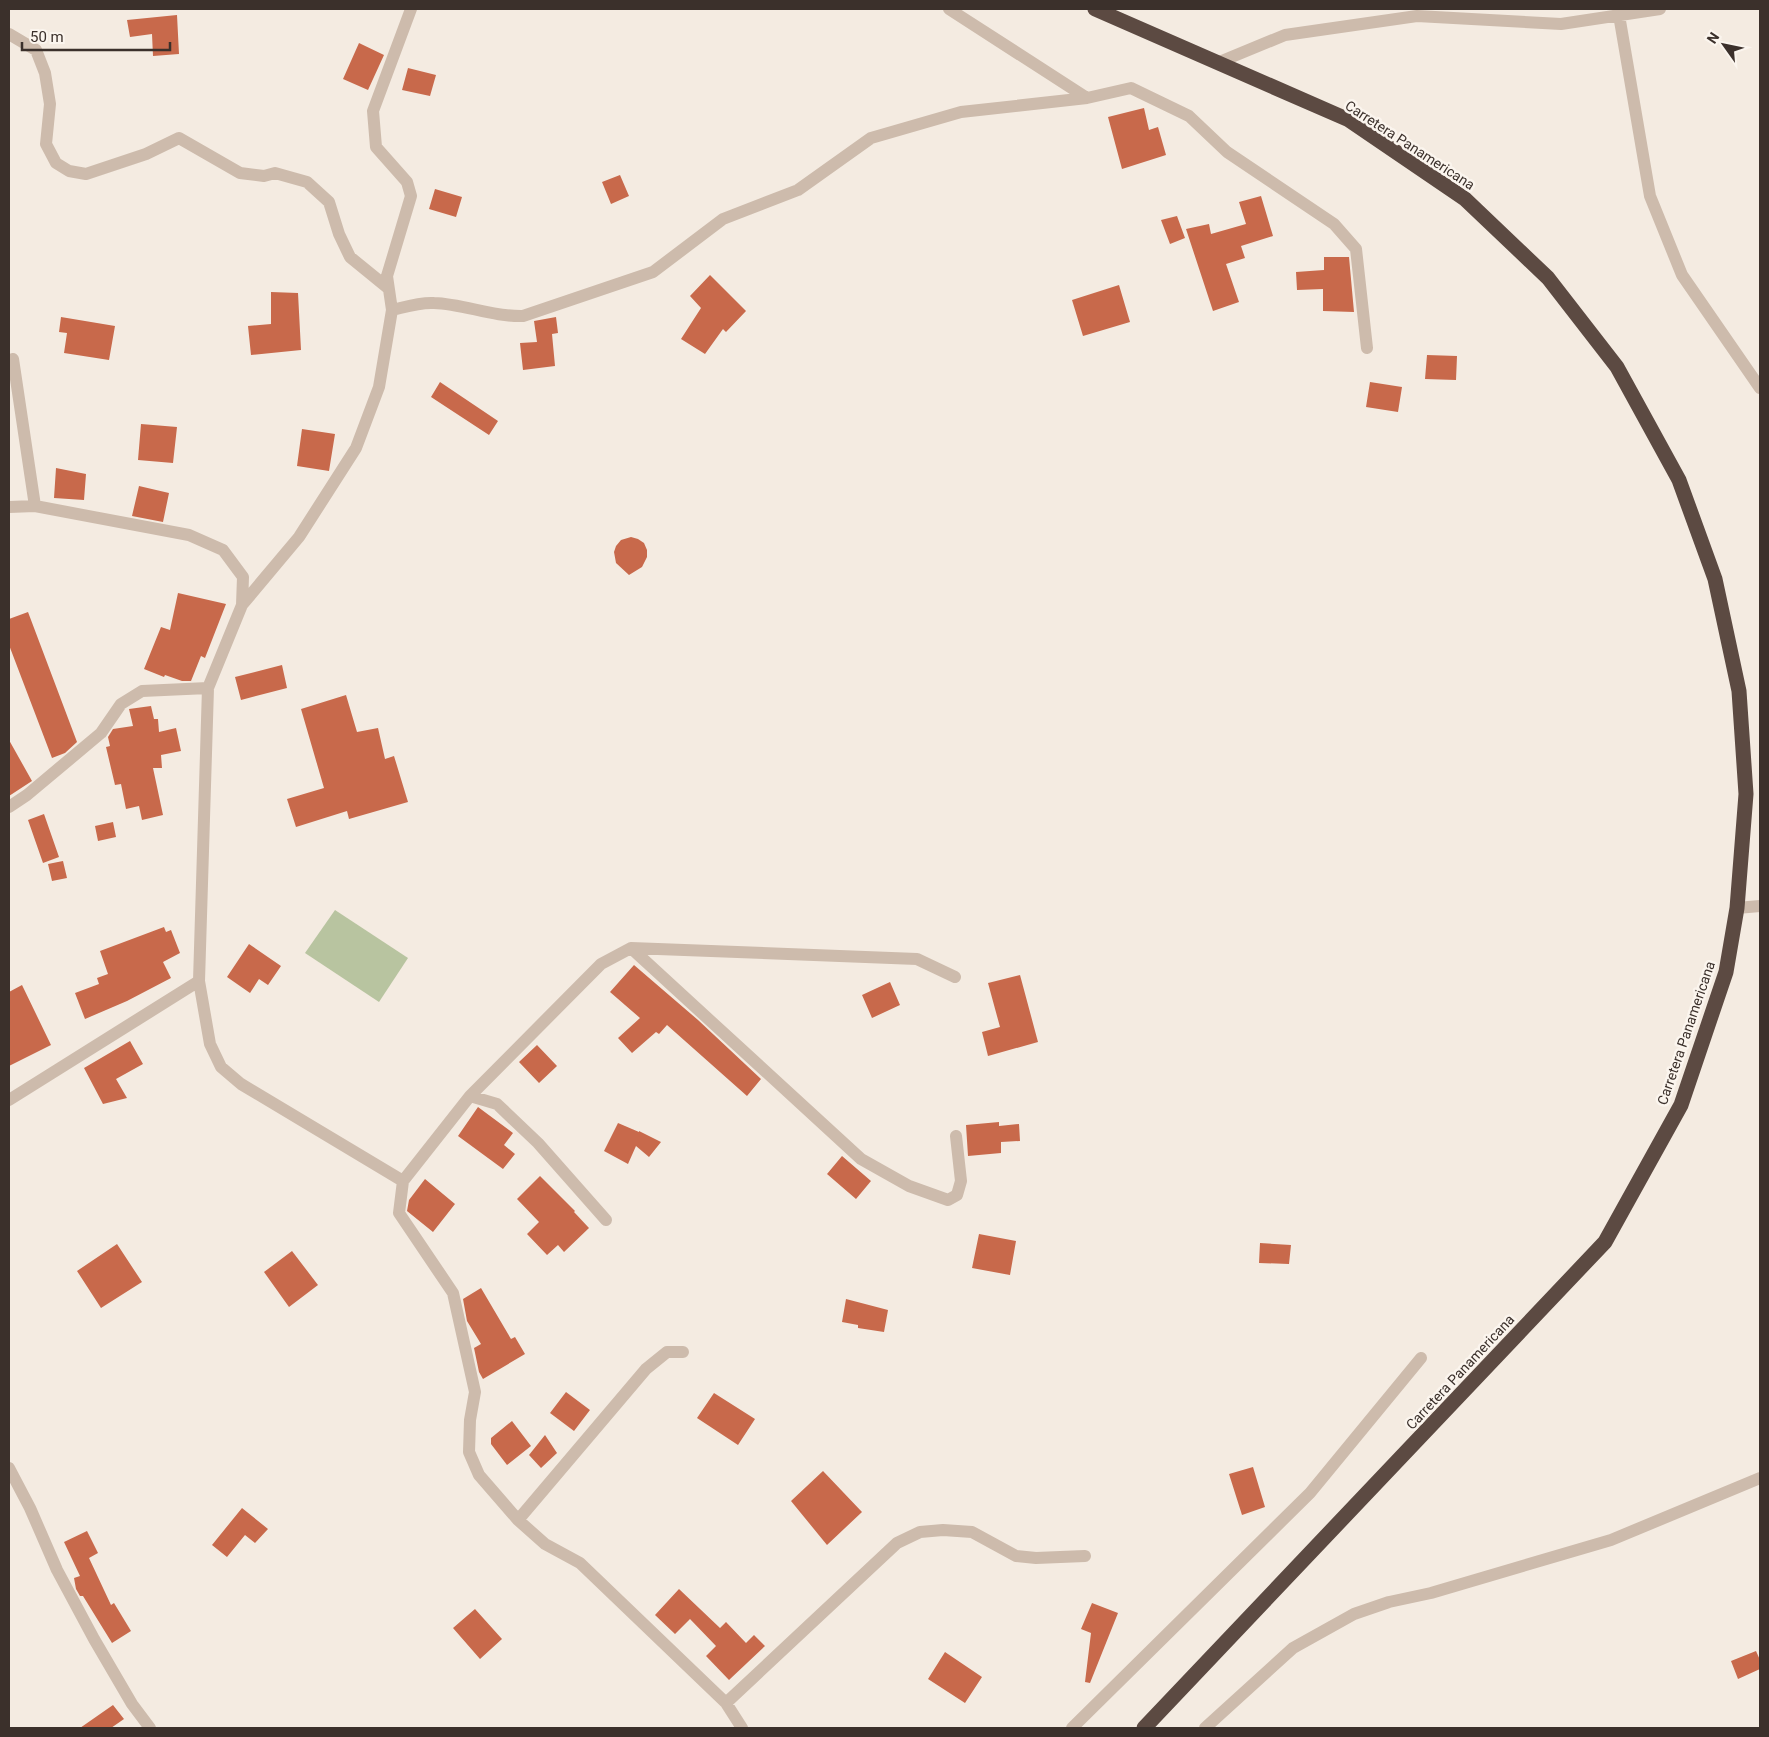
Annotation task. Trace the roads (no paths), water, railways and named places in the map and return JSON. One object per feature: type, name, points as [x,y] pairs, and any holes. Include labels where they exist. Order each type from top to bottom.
[{"type":"highway","name":"Carretera Panamericana","points":[[1095,9],[1348,120],[1465,199],[1548,278],[1617,368],[1679,480],[1715,579],[1739,691],[1746,794],[1738,908],[1726,972],[1681,1105],[1605,1242],[1144,1728]]},
{"type":"street","points":[[403,1180],[241,1084],[221,1067],[210,1044],[199,981],[208,688],[242,605],[299,537],[356,448],[379,387],[392,310],[387,276],[411,196],[407,182],[376,147],[373,111],[411,9]]},
{"type":"street","points":[[949,9],[1086,98]]},
{"type":"street","points":[[1217,63],[1286,35],[1417,16],[1561,24],[1660,9]]},
{"type":"street","points":[[1619,15],[1650,196],[1682,275],[1760,388]]},
{"type":"street","points":[[9,34],[36,50],[45,73],[50,104],[46,144],[56,163],[70,171],[86,174],[146,154],[180,138],[240,173],[264,176],[275,173],[307,182],[329,202],[339,234],[350,257],[388,288]]},
{"type":"street","points":[[392,310],[434,302],[510,316],[524,316],[652,272],[723,219],[798,190],[871,138],[961,112],[1086,98],[1131,88],[1189,116],[1227,152],[1334,224],[1356,249],[1366,348]]},
{"type":"street","points":[[13,359],[35,506]]},
{"type":"street","points":[[9,507],[35,506],[189,535],[223,550],[242,577],[242,605]]},
{"type":"street","points":[[9,807],[27,795],[101,733],[121,704],[142,691],[208,688]]},
{"type":"street","points":[[1738,908],[1760,906]]},
{"type":"street","points":[[630,948],[861,1159],[909,1186],[948,1200],[957,1195],[961,1181],[956,1136]]},
{"type":"street","points":[[742,1728],[726,1703],[580,1563],[545,1544],[518,1520],[480,1475],[469,1452],[470,1420],[476,1392],[453,1293],[399,1213],[403,1180],[470,1096],[601,964],[630,948],[917,959],[955,977]]},
{"type":"street","points":[[9,1100],[199,981]]},
{"type":"street","points":[[470,1096],[496,1104],[538,1143],[606,1220]]},
{"type":"street","points":[[518,1520],[646,1369],[667,1352],[683,1352]]},
{"type":"street","points":[[1072,1728],[1310,1493],[1421,1358]]},
{"type":"street","points":[[9,1468],[30,1508],[57,1570],[85,1622],[132,1704],[150,1728]]},
{"type":"street","points":[[1205,1728],[1293,1648],[1354,1614],[1389,1602],[1431,1593],[1611,1540],[1760,1478]]},
{"type":"street","points":[[726,1703],[896,1543],[920,1532],[943,1530],[972,1532],[1016,1556],[1036,1558],[1085,1556]]}]
